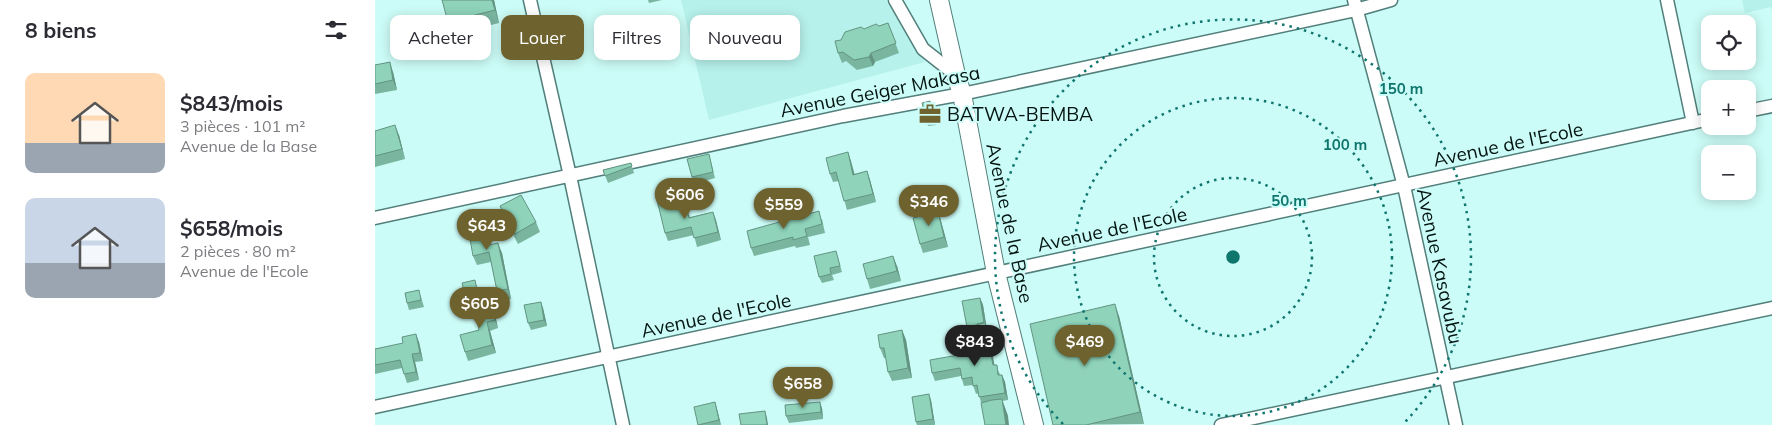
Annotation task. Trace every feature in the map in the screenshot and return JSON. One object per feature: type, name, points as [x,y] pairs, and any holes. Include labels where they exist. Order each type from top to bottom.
[{"type":"main road","name":"Avenue de la Base","points":[[939,0],[962,94],[996,273],[1033,425]]},
{"type":"street","points":[[530,0],[571,176],[623,425]]},
{"type":"street","points":[[895,0],[923,48],[956,75]]},
{"type":"street","name":"Avenue Geiger Makasa","points":[[375,218],[843,116],[962,94],[1355,5],[1391,0]]},
{"type":"street","points":[[1667,0],[1693,123]]},
{"type":"street","name":"Avenue Kasavubu","points":[[1355,5],[1404,186],[1456,425]]},
{"type":"street","points":[[1756,109],[1772,106]]},
{"type":"street","name":"Avenue de l'Ecole","points":[[375,408],[1701,121]]},
{"type":"street","points":[[1221,425],[1772,308]]},
{"type":"shaded area","points":[[681,0],[886,0],[925,62],[709,120],[695,60],[800,60],[800,15],[690,15],[690,39]]},
{"type":"shaded area","points":[[1742,0],[1772,0],[1772,11],[1771,7],[1745,13]]},
{"type":"building","points":[[442,0],[492,0],[495,10],[475,15],[446,15]]},
{"type":"building","points":[[888,23],[896,43],[871,53],[869,57],[854,60],[843,52],[838,53],[835,41],[841,40],[845,32],[861,27],[864,29],[876,24],[879,26]]},
{"type":"building","points":[[390,62],[393,80],[375,84],[375,65]]},
{"type":"building","name":"BATWA-BEMBA","points":[[930,101],[934,118],[926,120],[922,103]]},
{"type":"building","points":[[395,125],[402,149],[375,156],[375,131]]},
{"type":"building","points":[[848,152],[853,175],[867,171],[873,194],[844,201],[836,172],[830,174],[826,158]]},
{"type":"building","points":[[709,154],[713,172],[692,177],[687,159]]},
{"type":"building","points":[[631,163],[632,166],[605,176],[603,170]]},
{"type":"building","points":[[521,195],[536,222],[515,234],[500,206]]},
{"type":"building","points":[[668,197],[671,207],[685,203],[689,218],[713,212],[718,232],[694,238],[691,227],[665,233],[657,200]]},
{"type":"building","points":[[819,211],[822,224],[805,229],[807,236],[793,240],[793,237],[751,248],[747,231]]},
{"type":"building","points":[[938,211],[944,237],[920,244],[913,218]]},
{"type":"building","points":[[484,218],[489,245],[498,243],[508,289],[497,291],[489,252],[473,256],[467,222]]},
{"type":"building","points":[[836,251],[840,266],[830,268],[831,274],[819,277],[814,256]]},
{"type":"building","points":[[893,256],[897,271],[867,279],[863,264]]},
{"type":"building","points":[[475,280],[479,300],[467,303],[462,283]]},
{"type":"building","points":[[419,290],[421,300],[407,303],[405,293]]},
{"type":"building","points":[[490,298],[495,320],[487,322],[492,345],[465,352],[460,335],[479,330],[476,317],[481,315],[478,302]]},
{"type":"building","points":[[980,298],[984,323],[967,327],[962,301]]},
{"type":"building","points":[[541,302],[544,320],[528,323],[524,305]]},
{"type":"building","points":[[1115,304],[1140,412],[1086,425],[1053,425],[1030,324]]},
{"type":"building","points":[[985,322],[993,365],[997,365],[998,375],[1002,375],[1005,393],[979,397],[977,385],[973,386],[972,377],[962,379],[960,368],[932,373],[930,360],[981,351],[977,324]]},
{"type":"building","points":[[902,330],[908,368],[888,372],[884,348],[880,348],[878,335]]},
{"type":"building","points":[[416,334],[420,353],[412,354],[416,372],[404,374],[400,360],[375,365],[375,349],[403,343],[402,337]]},
{"type":"building","points":[[929,394],[933,419],[916,422],[912,397]]},
{"type":"building","points":[[1002,399],[1006,425],[985,425],[981,403]]},
{"type":"building","points":[[715,402],[719,420],[698,425],[694,407]]},
{"type":"building","points":[[820,402],[821,412],[786,416],[785,405]]},
{"type":"building","points":[[765,411],[767,425],[741,425],[739,414]]},
{"type":"place","name":"BATWA-BEMBA","points":[[930,114]]}]
